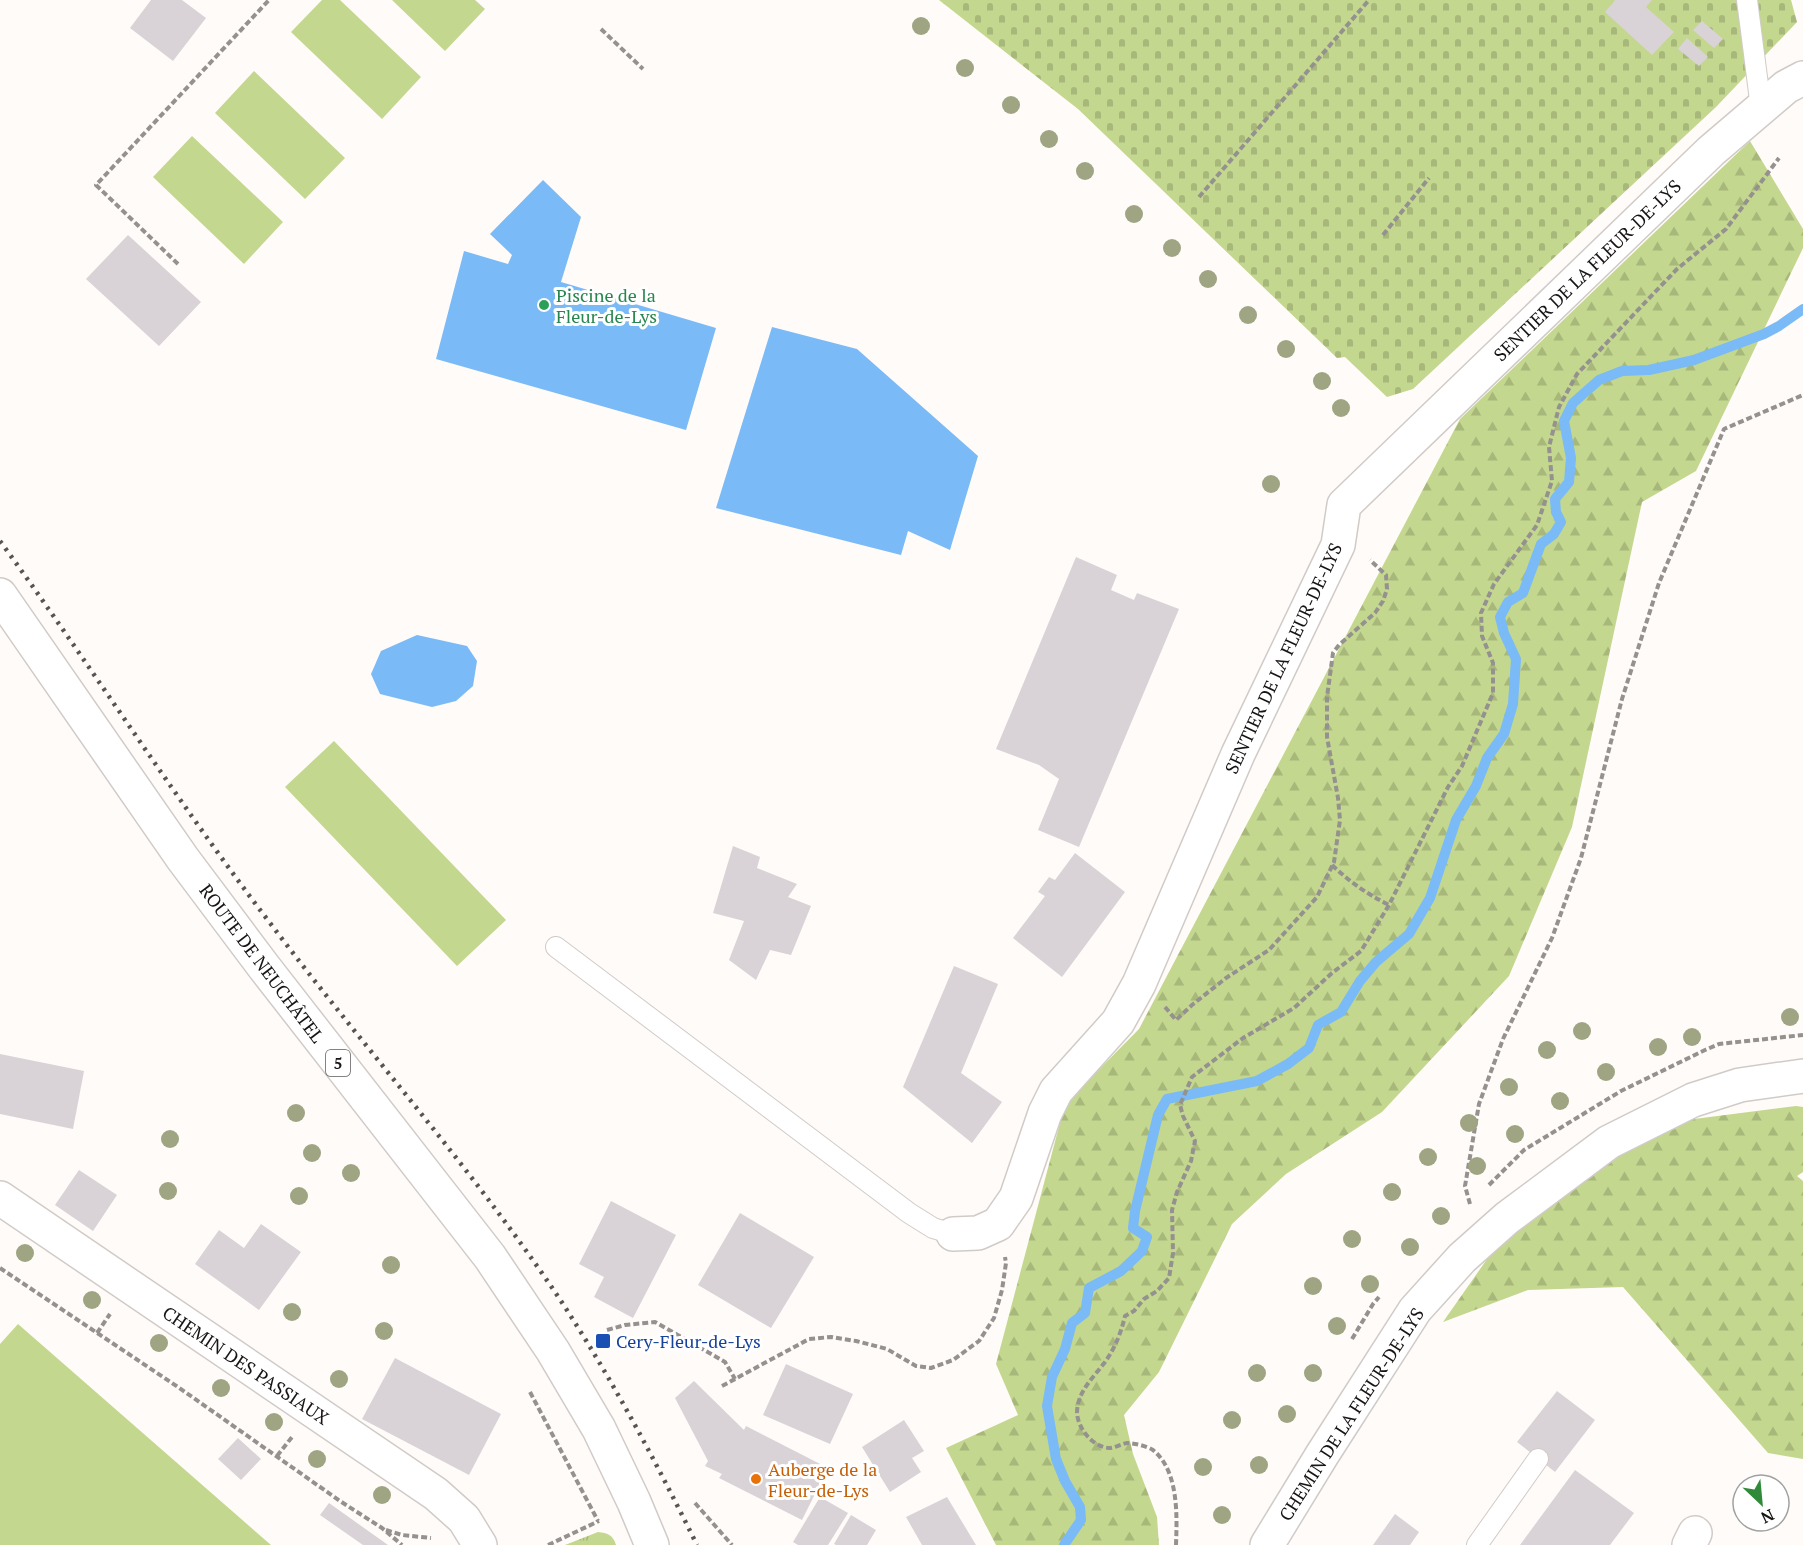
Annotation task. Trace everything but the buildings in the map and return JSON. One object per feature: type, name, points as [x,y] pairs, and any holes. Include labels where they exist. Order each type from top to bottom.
[{"type":"street","name":"SENTIER DE LA FLEUR-DE-LYS","points":[[998,1224],[1016,1198],[1045,1113],[1056,1091],[1118,1022],[1142,977],[1238,754],[1338,545],[1344,505],[1711,151],[1786,87],[1803,78]]},
{"type":"street","name":"ROUTE DE NEUCHÂTEL","points":[[0,596],[197,877],[264,967],[490,1257],[553,1351],[599,1429],[652,1545]]},
{"type":"street","name":"CHEMIN DE LA FLEUR-DE-LYS","points":[[1268,1545],[1322,1455],[1415,1310],[1462,1258],[1492,1231],[1609,1142],[1693,1100],[1740,1085],[1803,1076]]},
{"type":"street","name":"CHEMIN DES PASSIAUX","points":[[0,1198],[436,1494],[464,1519],[480,1545]]},
{"type":"street","points":[[953,1234],[978,1233],[998,1224]]},
{"type":"lane","points":[[1746,0],[1761,108]]},
{"type":"lane","points":[[556,946],[909,1213],[933,1228],[953,1234]]},
{"type":"lane","points":[[1477,1545],[1538,1459]]},
{"type":"path","points":[[178,264],[96,185],[269,0]]},
{"type":"path","points":[[1199,197],[1369,0]]},
{"type":"path","points":[[600,29],[643,69]]},
{"type":"path","points":[[1176,1545],[1177,1510],[1173,1482],[1160,1457],[1151,1449],[1138,1445],[1127,1443],[1109,1448],[1093,1442],[1082,1430],[1077,1414],[1082,1391],[1106,1361],[1120,1336],[1125,1316],[1134,1311],[1144,1299],[1158,1291],[1169,1278],[1173,1253],[1172,1210],[1177,1192],[1191,1161],[1195,1140],[1180,1105],[1192,1077],[1243,1038],[1294,1008],[1332,973],[1361,951],[1389,904],[1448,787],[1462,765],[1493,693],[1493,663],[1482,636],[1481,613],[1494,584],[1537,525],[1552,481],[1549,447],[1559,407],[1577,374],[1677,269],[1726,229],[1779,158]]},
{"type":"path","points":[[1383,235],[1429,178]]},
{"type":"path","points":[[1470,1205],[1465,1186],[1479,1104],[1503,1039],[1552,938],[1581,858],[1622,699],[1659,583],[1724,429],[1803,395]]},
{"type":"path","points":[[1142,977],[1176,1020],[1226,978],[1269,950],[1317,897],[1332,866],[1340,820],[1327,737],[1327,697],[1333,653],[1375,612],[1388,590],[1386,574],[1339,539]]},
{"type":"path","points":[[1332,866],[1349,882],[1389,904]]},
{"type":"path","points":[[722,1386],[809,1339],[831,1337],[856,1341],[887,1349],[916,1366],[931,1368],[953,1360],[979,1341],[994,1318],[1002,1290],[1006,1263],[998,1224]]},
{"type":"path","points":[[0,1268],[169,1381],[382,1528],[402,1545]]},
{"type":"path","points":[[607,1330],[625,1324],[655,1322],[726,1362],[735,1379]]},
{"type":"path","points":[[530,1392],[598,1521]]},
{"type":"path","points":[[695,1503],[732,1545]]},
{"type":"path","points":[[382,1528],[402,1535],[435,1538]]},
{"type":"path","points":[[548,1545],[583,1529]]},
{"type":"green space","points":[[322,0],[340,0],[421,77],[382,119],[291,32]]},
{"type":"green space","points":[[392,0],[475,0],[485,9],[445,51]]},
{"type":"green space","points":[[939,0],[1791,0],[1797,22],[1716,107],[1413,389],[1387,397],[1345,357],[1337,358],[1078,109]]},
{"type":"green space","points":[[254,71],[345,158],[305,199],[215,113]]},
{"type":"green space","points":[[192,136],[283,222],[244,264],[153,177]]},
{"type":"green space","points":[[1750,141],[1803,229],[1803,248],[1696,471],[1642,502],[1572,827],[1509,976],[1382,1112],[1286,1174],[1232,1224],[1159,1372],[1124,1415],[1133,1454],[1157,1517],[1159,1545],[996,1545],[946,1448],[1018,1415],[996,1364],[1065,1104],[1139,1029],[1460,419]]},
{"type":"green space","points":[[334,741],[506,920],[457,966],[285,787]]},
{"type":"green space","points":[[1803,1107],[1803,1172],[1797,1176],[1803,1181],[1803,1459],[1768,1453],[1623,1287],[1528,1290],[1443,1322],[1506,1232],[1611,1152],[1694,1119]]},
{"type":"green space","points":[[18,1324],[271,1545],[0,1545],[0,1344]]},
{"type":"green space","points":[[598,1532],[610,1535],[616,1545],[565,1545]]},
{"type":"water","name":"Piscine de la Fleur-de-Lys","points":[[543,180],[581,217],[561,282],[716,328],[686,430],[436,359],[464,251],[508,264],[512,255],[490,234]]},
{"type":"water","points":[[772,327],[857,349],[978,456],[950,550],[908,531],[901,555],[716,508]]},
{"type":"water","points":[[417,635],[467,646],[477,661],[473,686],[456,701],[432,707],[380,694],[371,674],[381,651]]},
{"type":"waterway","points":[[1064,1545],[1081,1520],[1080,1507],[1056,1459],[1047,1406],[1052,1377],[1065,1349],[1072,1323],[1085,1313],[1089,1288],[1121,1271],[1142,1251],[1147,1237],[1133,1228],[1158,1115],[1167,1099],[1257,1081],[1288,1064],[1309,1048],[1318,1025],[1341,1012],[1360,981],[1376,962],[1409,934],[1430,898],[1456,820],[1476,786],[1487,758],[1504,734],[1513,704],[1516,659],[1504,633],[1500,617],[1508,602],[1523,593],[1541,544],[1554,534],[1561,522],[1556,512],[1555,499],[1569,482],[1571,458],[1564,421],[1573,403],[1599,380],[1622,371],[1649,370],[1694,360],[1764,334],[1803,309]]},
{"type":"railway","points":[[0,541],[235,876],[525,1249],[597,1358],[632,1419],[697,1545]]},
{"type":"place","name":"Piscine de la Fleur-de-Lys","points":[[544,305]]},
{"type":"place","name":"Cery-Fleur-de-Lys","points":[[603,1341]]},
{"type":"place","name":"Auberge de la Fleur-de-Lys","points":[[756,1479]]}]
